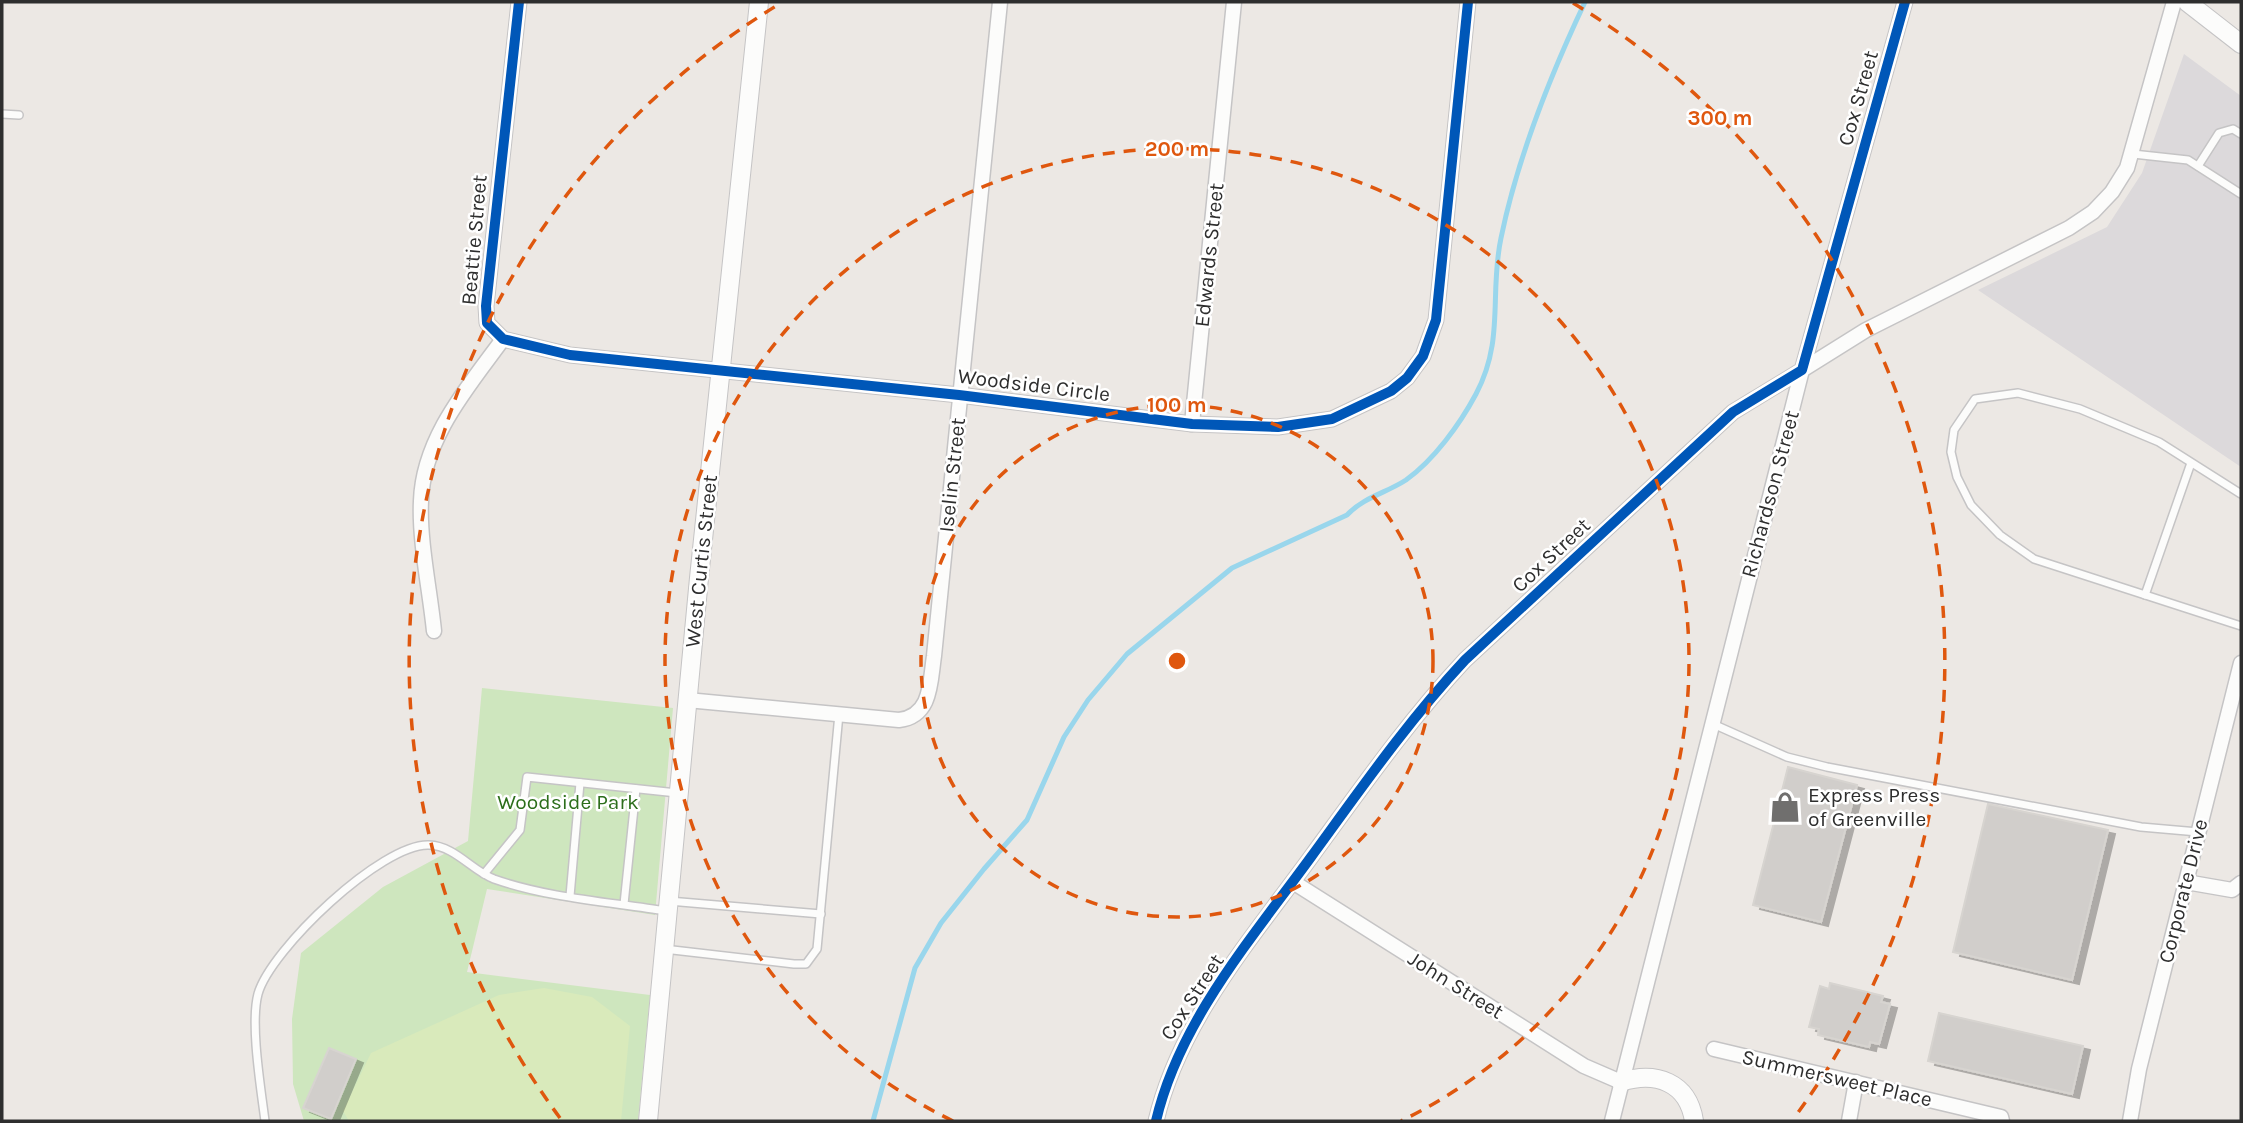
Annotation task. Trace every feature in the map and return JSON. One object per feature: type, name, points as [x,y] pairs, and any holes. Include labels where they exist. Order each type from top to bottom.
[{"type":"street","name":"Beattie Street","points":[[503,339],[487,323],[486,306],[519,2]]},
{"type":"street","name":"West Curtis Street","points":[[648,1121],[687,700],[759,2]]},
{"type":"street","name":"Iselin Street","points":[[687,700],[899,720],[913,716],[925,705],[934,656],[1000,2]]},
{"type":"street","name":"Edwards Street","points":[[1192,424],[1234,2]]},
{"type":"street","name":"Woodside Circle","points":[[722,370],[959,395],[1192,424],[1278,427],[1323,422],[1365,406],[1391,391],[1415,368],[1428,345],[1436,320],[1468,2]]},
{"type":"street","name":"Cox Street","points":[[1156,1121],[1180,1047],[1293,882],[1406,727],[1465,660],[1733,412],[1802,370],[1905,2]]},
{"type":"street","points":[[1802,370],[1866,330],[2086,217],[2112,192],[2133,154],[2174,2]]},
{"type":"street","points":[[2187,2],[2241,44]]},
{"type":"street","points":[[434,631],[421,501],[429,457],[449,414],[503,339],[570,355],[722,370]]},
{"type":"street","name":"Richardson Street","points":[[1612,1121],[1802,370]]},
{"type":"street","name":"Corporate Drive","points":[[2130,1121],[2139,1069],[2241,663]]},
{"type":"street","name":"John Street","points":[[1293,882],[1584,1066],[1621,1082]]},
{"type":"street","points":[[2186,883],[2232,890],[2241,883]]},
{"type":"street","name":"Summersweet Place","points":[[1714,1049],[2002,1119]]},
{"type":"street","points":[[1621,1082],[1653,1076],[1674,1083],[1689,1103],[1693,1121]]},
{"type":"street","points":[[1849,1121],[1856,1082]]},
{"type":"lane","points":[[2,114],[19,115]]},
{"type":"lane","points":[[2198,166],[2219,133],[2232,128],[2241,134]]},
{"type":"lane","points":[[2133,154],[2188,160],[2241,194]]},
{"type":"lane","points":[[2241,494],[2159,442],[2080,408],[2018,393],[1975,399],[1954,430],[1951,453],[1957,477],[1971,505],[2000,535],[2034,559],[2241,626]]},
{"type":"lane","points":[[2146,595],[2191,463]]},
{"type":"lane","points":[[664,949],[806,964],[817,948],[839,714]]},
{"type":"lane","points":[[1712,723],[1787,757],[1828,767],[2141,827],[2199,832]]},
{"type":"lane","points":[[484,874],[520,830],[527,777],[678,793]]},
{"type":"lane","points":[[570,896],[580,783]]},
{"type":"lane","points":[[625,904],[636,789]]},
{"type":"lane","points":[[265,1121],[256,1046],[258,994],[285,949],[338,893],[417,846],[447,849],[484,874],[522,887],[570,896],[625,904],[821,914]]},
{"type":"shaded area","points":[[2184,54],[2241,96],[2241,467],[1978,290],[2107,227],[2142,173]]},
{"type":"green space","name":"Woodside Park","points":[[482,688],[673,708],[655,915],[487,889],[467,972],[650,995],[638,1121],[304,1121],[293,1084],[292,1019],[301,953],[383,887],[468,841]]},
{"type":"green space","points":[[544,988],[592,997],[630,1026],[621,1121],[349,1121],[343,1111],[371,1053],[499,995]]},
{"type":"building","points":[[1788,767],[1857,785],[1821,922],[1753,905]]},
{"type":"building","points":[[1988,804],[2108,830],[2072,980],[1953,952]]},
{"type":"building","points":[[1830,983],[1883,996],[1881,1002],[1890,1004],[1879,1044],[1870,1042],[1869,1047],[1818,1035],[1819,1029],[1809,1027],[1820,986],[1829,989]]},
{"type":"building","points":[[1939,1013],[2083,1046],[2072,1094],[1928,1061]]},
{"type":"building","points":[[329,1048],[356,1059],[331,1119],[303,1108]]},
{"type":"waterway","points":[[873,1121],[915,968],[941,923],[1027,820],[1064,737],[1088,700],[1127,654],[1232,568],[1347,515],[1361,504],[1406,480],[1446,441],[1462,417],[1485,374],[1490,354],[1501,238],[1516,178],[1548,88],[1585,2]]},
{"type":"cycle path","points":[[519,2],[486,306],[487,323],[503,339],[570,355],[959,395],[1192,424],[1278,427],[1332,419],[1391,391],[1407,378],[1423,356],[1436,320],[1468,2]]},
{"type":"cycle path","points":[[1156,1121],[1182,1049],[1220,982],[1385,756],[1444,683],[1465,660],[1733,412],[1802,370],[1905,2]]},
{"type":"place","name":"Express Press of Greenville","points":[[1785,807]]}]
